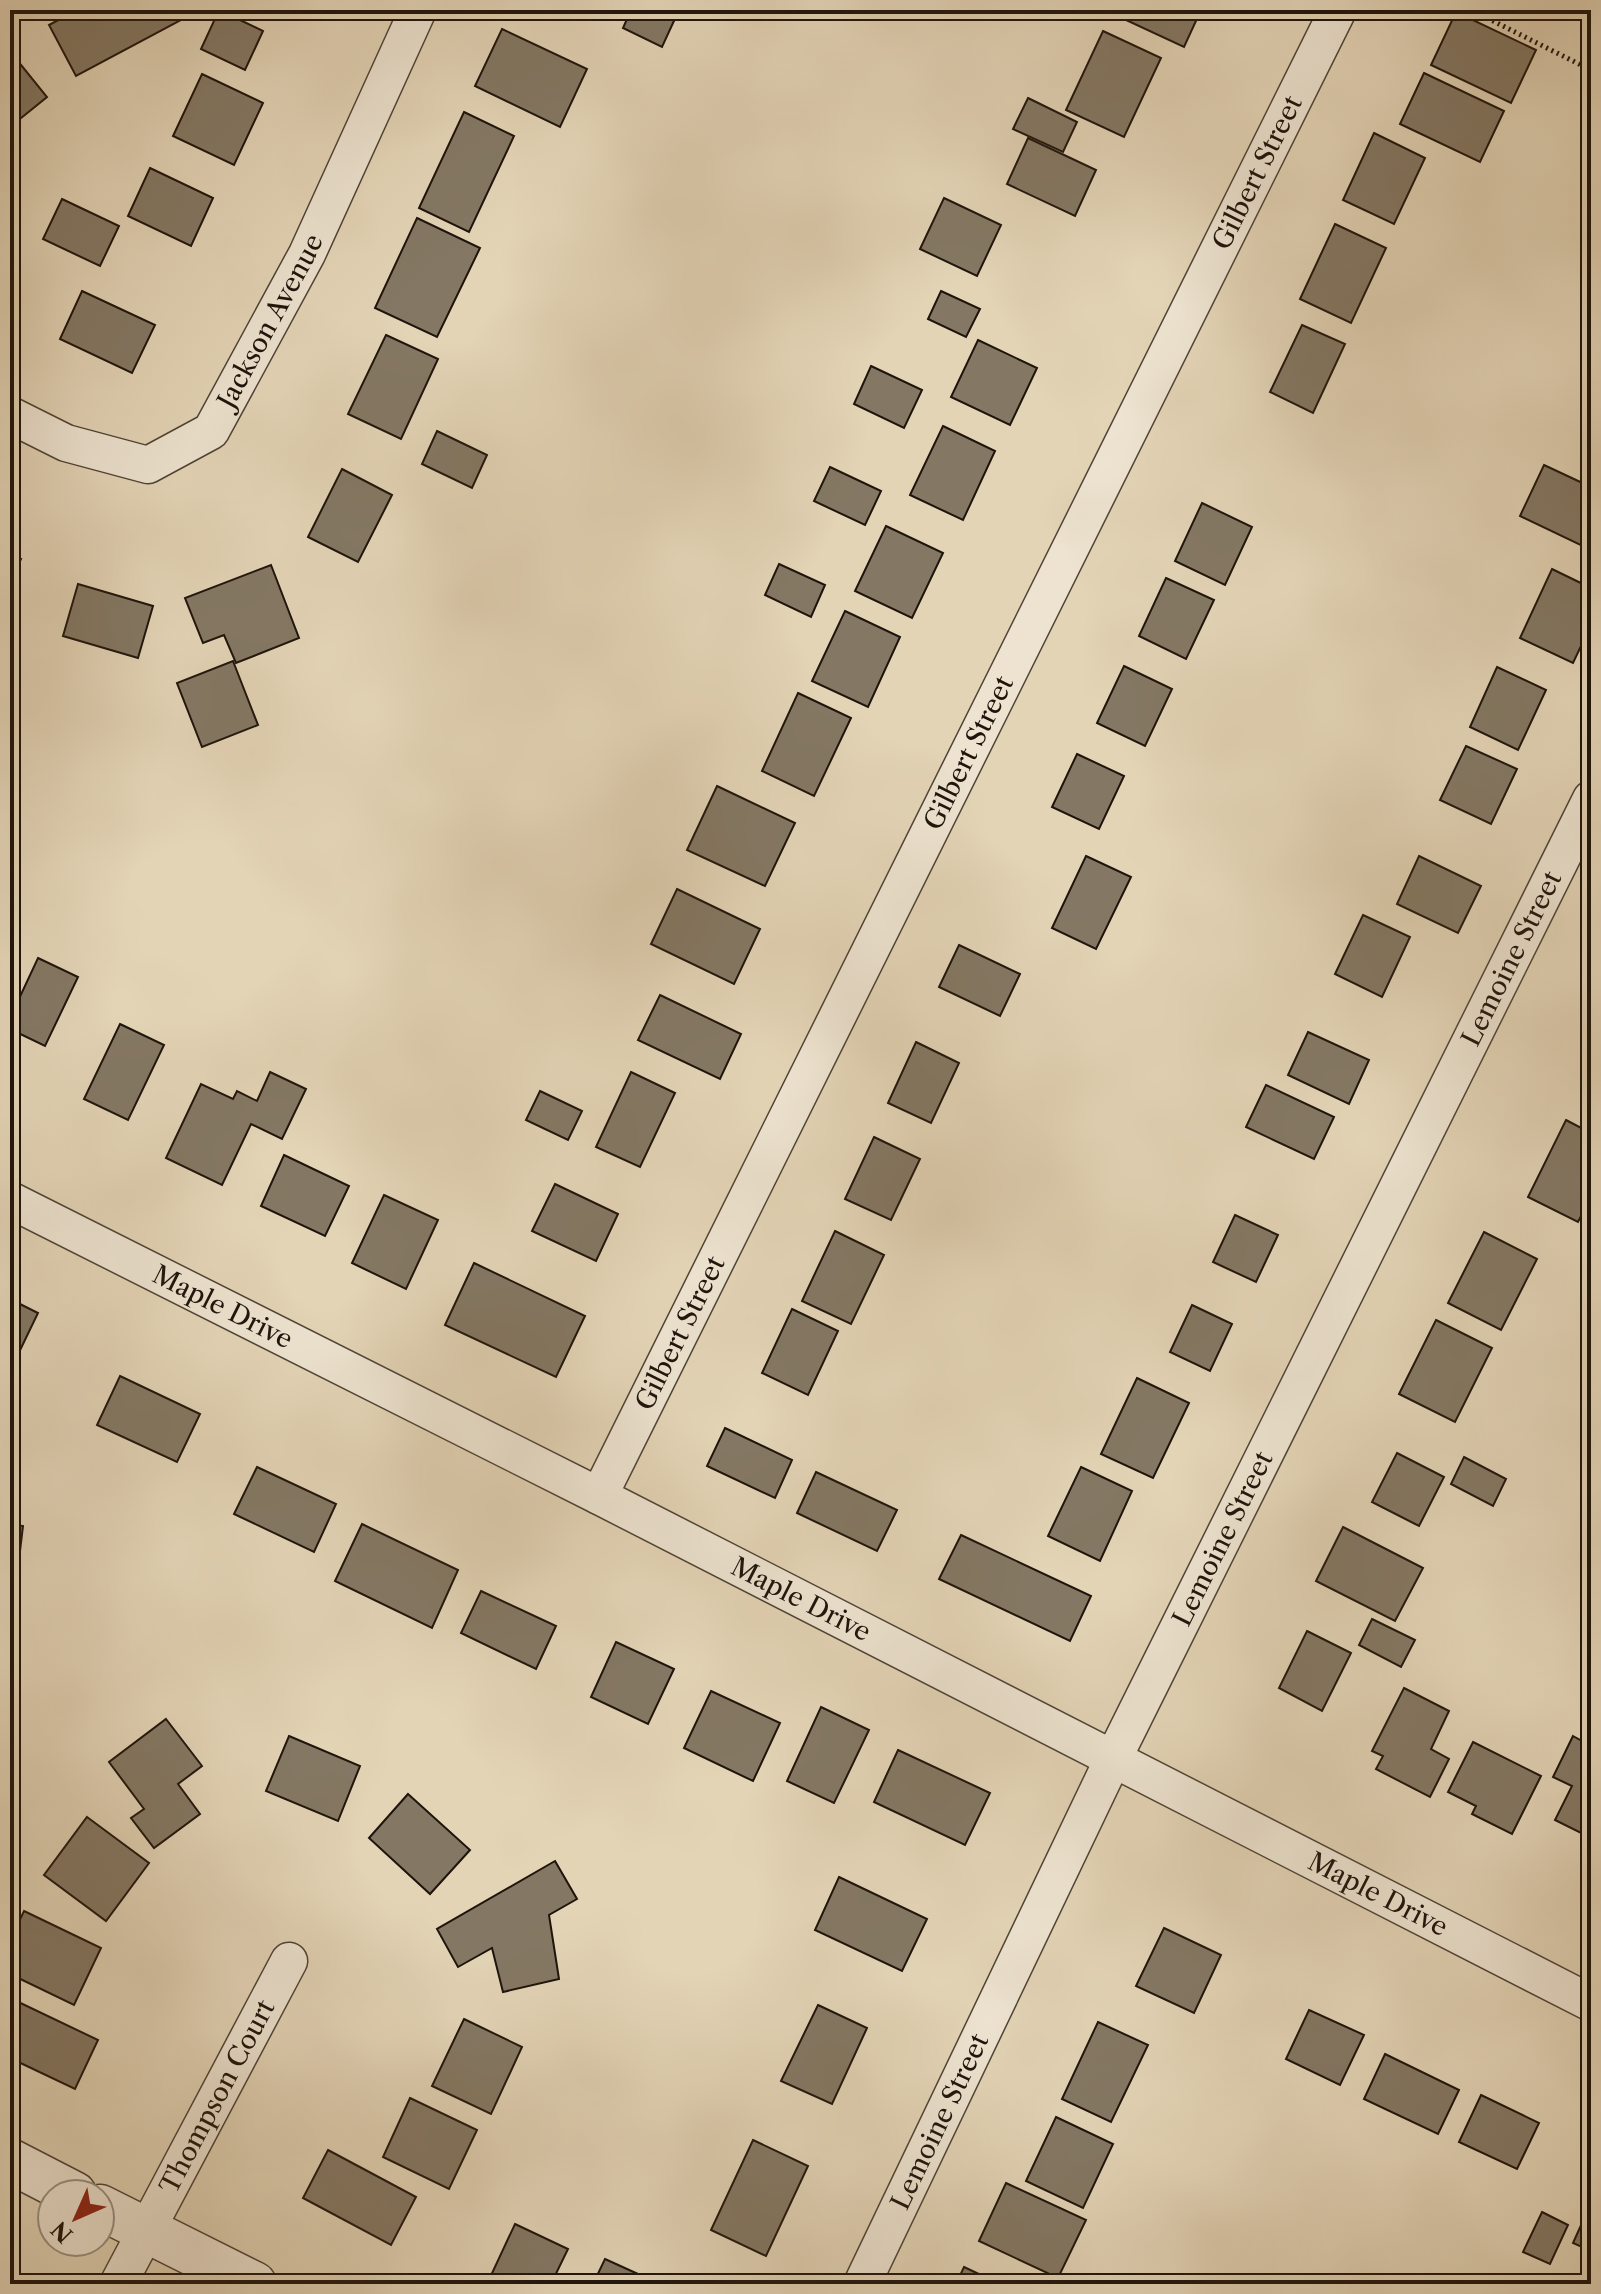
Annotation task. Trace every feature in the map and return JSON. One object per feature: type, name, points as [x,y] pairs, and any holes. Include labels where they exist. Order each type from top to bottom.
[{"type":"street","name":"Jackson Avenue","points":[[10,415],[66,443],[148,465],[211,431],[307,254],[418,10]]},
{"type":"street","name":"Gilbert Street","points":[[599,1496],[1338,10]]},
{"type":"street","name":"Lemoine Street","points":[[862,2284],[1113,1759],[1591,799]]},
{"type":"street","name":"Maple Drive","points":[[10,1200],[599,1496],[1591,2003]]},
{"type":"street","name":"Thompson Court","points":[[118,2284],[289,1961]]},
{"type":"street","points":[[10,2161],[43,2178]]},
{"type":"street","points":[[116,2215],[254,2284]]},
{"type":"path","points":[[1471,10],[1591,70]]},
{"type":"building","points":[[77,10],[198,11],[76,76],[49,25]]},
{"type":"building","points":[[219,10],[263,31],[245,70],[201,49]]},
{"type":"building","points":[[631,10],[679,10],[662,47],[623,28]]},
{"type":"building","points":[[1131,10],[1201,10],[1184,47],[1126,20]]},
{"type":"building","points":[[1456,12],[1536,50],[1511,103],[1431,65]]},
{"type":"building","points":[[502,29],[587,69],[560,127],[475,86]]},
{"type":"building","points":[[1103,31],[1161,58],[1124,137],[1066,110]]},
{"type":"building","points":[[13,55],[47,97],[10,127],[10,57]]},
{"type":"building","points":[[1424,73],[1504,111],[1480,162],[1400,124]]},
{"type":"building","points":[[202,74],[263,103],[234,165],[173,136]]},
{"type":"building","points":[[1028,98],[1077,122],[1063,152],[1013,129]]},
{"type":"building","points":[[464,112],[514,136],[469,232],[419,208]]},
{"type":"building","points":[[1374,133],[1425,158],[1394,224],[1343,200]]},
{"type":"building","points":[[1028,138],[1096,170],[1075,216],[1007,184]]},
{"type":"building","points":[[150,168],[213,198],[191,246],[128,216]]},
{"type":"building","points":[[944,198],[1001,225],[977,276],[920,249]]},
{"type":"building","points":[[62,199],[119,226],[100,266],[43,239]]},
{"type":"building","points":[[417,218],[480,248],[437,337],[375,308]]},
{"type":"building","points":[[1335,224],[1386,248],[1351,323],[1300,299]]},
{"type":"building","points":[[82,291],[155,325],[132,373],[60,339]]},
{"type":"building","points":[[941,291],[980,309],[966,337],[928,319]]},
{"type":"building","points":[[1302,325],[1345,344],[1313,413],[1270,392]]},
{"type":"building","points":[[386,335],[438,359],[401,439],[348,414]]},
{"type":"building","points":[[978,340],[1037,368],[1010,425],[951,397]]},
{"type":"building","points":[[871,366],[922,390],[904,428],[854,404]]},
{"type":"building","points":[[943,426],[995,451],[963,520],[910,495]]},
{"type":"building","points":[[437,431],[487,455],[472,488],[422,464]]},
{"type":"building","points":[[1544,465],[1591,487],[1591,550],[1520,516]]},
{"type":"building","points":[[830,467],[881,491],[865,525],[814,501]]},
{"type":"building","points":[[342,469],[392,495],[358,562],[308,537]]},
{"type":"building","points":[[1202,503],[1252,527],[1225,585],[1175,561]]},
{"type":"building","points":[[886,526],[943,553],[912,618],[855,591]]},
{"type":"building","points":[[10,553],[21,559],[10,583]]},
{"type":"building","points":[[779,564],[825,585],[811,617],[765,595]]},
{"type":"building","points":[[271,565],[299,638],[236,663],[224,635],[203,643],[185,598]]},
{"type":"building","points":[[1552,569],[1591,588],[1591,625],[1573,663],[1520,638]]},
{"type":"building","points":[[1166,578],[1214,600],[1186,659],[1139,636]]},
{"type":"building","points":[[78,584],[153,606],[138,658],[63,636]]},
{"type":"building","points":[[845,611],[900,637],[868,707],[812,681]]},
{"type":"building","points":[[233,661],[258,725],[202,747],[177,683]]},
{"type":"building","points":[[1124,666],[1172,689],[1145,746],[1097,723]]},
{"type":"building","points":[[1497,667],[1546,690],[1518,750],[1470,727]]},
{"type":"building","points":[[798,693],[851,718],[814,796],[762,771]]},
{"type":"building","points":[[1466,746],[1517,769],[1491,824],[1440,800]]},
{"type":"building","points":[[1077,754],[1124,776],[1099,829],[1052,807]]},
{"type":"building","points":[[717,786],[795,823],[765,886],[687,850]]},
{"type":"building","points":[[1086,856],[1131,877],[1096,949],[1052,928]]},
{"type":"building","points":[[1419,856],[1481,886],[1458,933],[1397,904]]},
{"type":"building","points":[[677,889],[760,929],[734,984],[651,944]]},
{"type":"building","points":[[1363,915],[1410,937],[1382,997],[1335,974]]},
{"type":"building","points":[[959,945],[1020,974],[1000,1016],[939,987]]},
{"type":"building","points":[[38,958],[78,977],[45,1046],[10,1029],[10,1018]]},
{"type":"building","points":[[660,995],[741,1034],[720,1079],[638,1040]]},
{"type":"building","points":[[120,1024],[164,1045],[128,1120],[84,1099]]},
{"type":"building","points":[[1308,1032],[1369,1060],[1349,1104],[1288,1075]]},
{"type":"building","points":[[916,1042],[959,1063],[931,1123],[888,1103]]},
{"type":"building","points":[[270,1072],[306,1089],[282,1139],[251,1124],[222,1185],[166,1158],[201,1084],[233,1099],[237,1091],[257,1101]]},
{"type":"building","points":[[631,1072],[675,1093],[640,1167],[596,1147]]},
{"type":"building","points":[[1266,1085],[1334,1117],[1314,1159],[1246,1127]]},
{"type":"building","points":[[540,1091],[582,1111],[568,1140],[526,1120]]},
{"type":"building","points":[[1566,1120],[1591,1133],[1591,1197],[1578,1222],[1528,1197]]},
{"type":"building","points":[[874,1137],[920,1159],[891,1220],[845,1199]]},
{"type":"building","points":[[284,1155],[349,1186],[325,1236],[261,1206]]},
{"type":"building","points":[[555,1184],[618,1214],[596,1261],[532,1231]]},
{"type":"building","points":[[384,1195],[438,1220],[406,1289],[352,1263]]},
{"type":"building","points":[[1235,1215],[1278,1235],[1256,1282],[1213,1262]]},
{"type":"building","points":[[835,1231],[884,1255],[851,1324],[802,1301]]},
{"type":"building","points":[[1484,1232],[1537,1259],[1501,1330],[1448,1303]]},
{"type":"building","points":[[474,1263],[585,1316],[556,1377],[445,1325]]},
{"type":"building","points":[[10,1299],[38,1313],[10,1371]]},
{"type":"building","points":[[1192,1305],[1232,1324],[1210,1371],[1170,1352]]},
{"type":"building","points":[[792,1309],[838,1331],[808,1395],[762,1373]]},
{"type":"building","points":[[1436,1320],[1492,1348],[1455,1422],[1399,1394]]},
{"type":"building","points":[[120,1376],[200,1414],[177,1462],[97,1425]]},
{"type":"building","points":[[1137,1378],[1189,1403],[1153,1478],[1101,1454]]},
{"type":"building","points":[[725,1428],[792,1460],[775,1498],[707,1466]]},
{"type":"building","points":[[1397,1453],[1444,1477],[1419,1526],[1372,1502]]},
{"type":"building","points":[[1464,1457],[1506,1479],[1493,1506],[1451,1484]]},
{"type":"building","points":[[257,1467],[336,1504],[314,1552],[234,1514]]},
{"type":"building","points":[[1081,1467],[1132,1491],[1100,1561],[1048,1536]]},
{"type":"building","points":[[816,1472],[897,1510],[877,1551],[797,1513]]},
{"type":"building","points":[[10,1524],[23,1526],[17,1576],[10,1575]]},
{"type":"building","points":[[362,1524],[458,1570],[432,1628],[335,1581]]},
{"type":"building","points":[[1343,1527],[1423,1568],[1395,1621],[1316,1581]]},
{"type":"building","points":[[961,1535],[1091,1596],[1070,1641],[939,1579]]},
{"type":"building","points":[[10,1575],[17,1576],[10,1632]]},
{"type":"building","points":[[481,1591],[556,1626],[536,1669],[461,1633]]},
{"type":"building","points":[[1372,1619],[1415,1640],[1401,1667],[1359,1645]]},
{"type":"building","points":[[1307,1631],[1351,1653],[1322,1711],[1279,1688]]},
{"type":"building","points":[[616,1642],[674,1669],[648,1724],[591,1697]]},
{"type":"building","points":[[1404,1688],[1449,1711],[1431,1749],[1449,1759],[1430,1797],[1376,1769],[1383,1756],[1372,1751]]},
{"type":"building","points":[[711,1691],[780,1723],[753,1781],[684,1748]]},
{"type":"building","points":[[821,1707],[869,1730],[834,1803],[787,1781]]},
{"type":"building","points":[[166,1719],[202,1766],[178,1784],[200,1814],[154,1848],[131,1818],[144,1809],[109,1762]]},
{"type":"building","points":[[289,1736],[360,1766],[338,1821],[266,1791]]},
{"type":"building","points":[[1573,1736],[1591,1746],[1591,1838],[1555,1820],[1572,1786],[1553,1777]]},
{"type":"building","points":[[1473,1742],[1541,1776],[1512,1834],[1472,1814],[1476,1806],[1448,1792]]},
{"type":"building","points":[[898,1750],[990,1793],[965,1845],[874,1802]]},
{"type":"building","points":[[408,1794],[470,1850],[430,1894],[369,1838]]},
{"type":"building","points":[[87,1817],[149,1863],[106,1921],[44,1875]]},
{"type":"building","points":[[555,1861],[577,1899],[549,1915],[559,1979],[503,1992],[492,1948],[458,1967],[437,1929]]},
{"type":"building","points":[[839,1877],[927,1919],[902,1971],[815,1930]]},
{"type":"building","points":[[24,1911],[101,1948],[74,2005],[10,1974],[10,1940]]},
{"type":"building","points":[[1164,1928],[1221,1955],[1194,2013],[1136,1986]]},
{"type":"building","points":[[10,1998],[98,2040],[75,2089],[10,2058]]},
{"type":"building","points":[[818,2005],[867,2028],[832,2104],[781,2081]]},
{"type":"building","points":[[1309,2010],[1364,2035],[1340,2085],[1286,2059]]},
{"type":"building","points":[[464,2019],[522,2047],[491,2114],[432,2086]]},
{"type":"building","points":[[1098,2022],[1148,2045],[1111,2122],[1062,2099]]},
{"type":"building","points":[[1385,2054],[1459,2090],[1438,2134],[1364,2099]]},
{"type":"building","points":[[1481,2095],[1539,2123],[1517,2169],[1459,2142]]},
{"type":"building","points":[[410,2098],[477,2130],[449,2189],[383,2157]]},
{"type":"building","points":[[1056,2117],[1113,2144],[1083,2208],[1026,2181]]},
{"type":"building","points":[[753,2140],[808,2166],[766,2256],[711,2230]]},
{"type":"building","points":[[328,2150],[416,2197],[391,2245],[303,2198]]},
{"type":"building","points":[[1006,2183],[1086,2220],[1058,2278],[979,2241]]},
{"type":"building","points":[[1591,2203],[1591,2251],[1573,2243]]},
{"type":"building","points":[[1542,2212],[1568,2225],[1550,2264],[1523,2252]]},
{"type":"building","points":[[515,2224],[568,2249],[551,2284],[487,2284]]},
{"type":"building","points":[[605,2259],[660,2284],[593,2284]]},
{"type":"building","points":[[964,2267],[1000,2284],[956,2284]]}]
